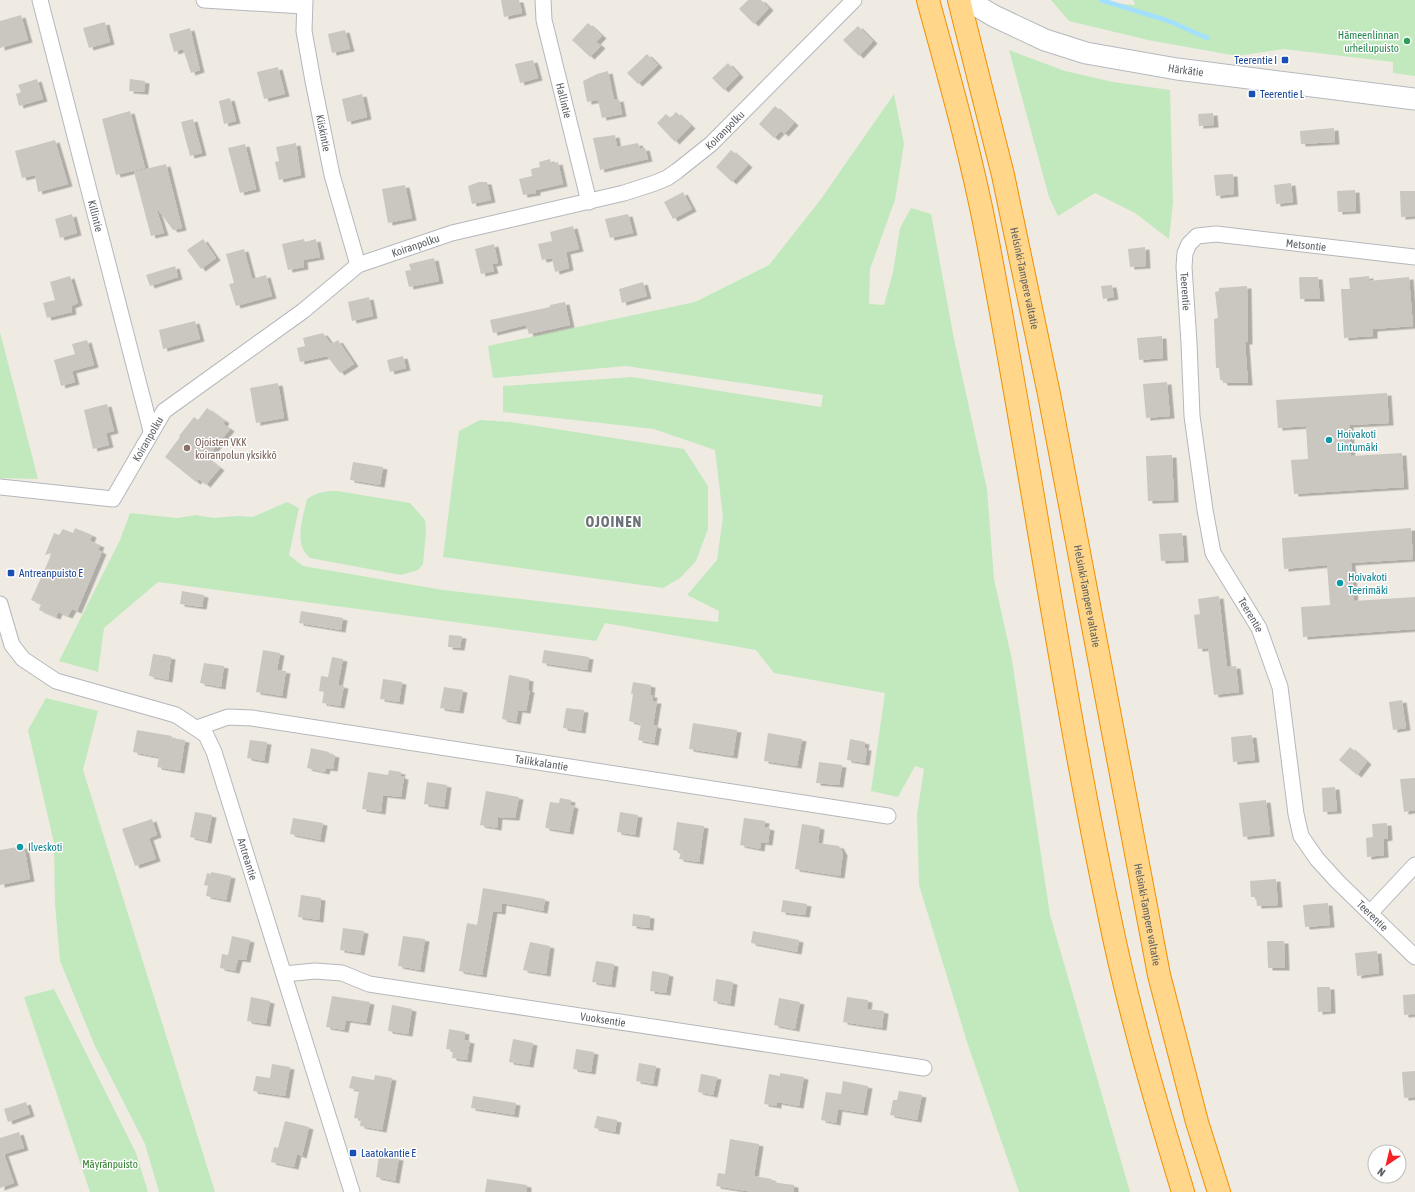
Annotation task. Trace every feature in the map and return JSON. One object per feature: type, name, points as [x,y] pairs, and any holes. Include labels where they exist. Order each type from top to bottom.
[{"type":"highway","points":[[928,0],[952,86],[986,229],[1070,708],[1108,913],[1150,1084],[1183,1192]]},
{"type":"highway","name":"Helsinki-Tampere valtatie","points":[[960,0],[1003,175],[1049,394],[1158,975],[1197,1122],[1219,1192]]},
{"type":"main road","name":"Härkätie","points":[[967,0],[994,16],[1045,40],[1086,53],[1178,69],[1415,99]]},
{"type":"street","name":"Killintie","points":[[40,0],[151,431]]},
{"type":"street","points":[[204,0],[304,3]]},
{"type":"street","name":"Hallintie","points":[[543,0],[544,20],[589,202]]},
{"type":"street","name":"Koiranpolku","points":[[0,487],[113,499],[151,431],[164,411],[304,311],[358,265],[452,233],[589,202],[655,183],[677,171],[711,144],[854,0]]},
{"type":"street","name":"Kiiskintie","points":[[304,3],[304,31],[332,175],[358,265]]},
{"type":"street","name":"Metsontie","points":[[1197,236],[1216,234],[1415,257]]},
{"type":"street","name":"Teerentie","points":[[1197,236],[1189,244],[1185,253],[1184,267],[1190,343],[1192,416],[1205,510],[1214,552],[1259,628],[1280,687],[1296,814],[1301,836],[1317,859],[1337,881],[1371,912],[1415,957]]},
{"type":"street","name":"Antreantie","points":[[0,604],[6,647],[22,660],[56,681],[176,715],[206,735],[214,752],[352,1192]]},
{"type":"street","name":"Talikkalantie","points":[[197,728],[228,717],[252,718],[888,816]]},
{"type":"street","points":[[1371,912],[1415,866]]},
{"type":"street","name":"Vuoksentie","points":[[284,974],[315,971],[342,973],[369,984],[924,1068]]},
{"type":"green space","points":[[1051,0],[1099,0],[1100,2],[1135,5],[1133,0],[1415,0],[1415,76],[1393,73],[1393,62],[1284,49],[1237,56],[1148,40],[1069,21]]},
{"type":"green space","points":[[1009,50],[1065,71],[1113,82],[1170,90],[1173,202],[1169,239],[1135,213],[1095,193],[1058,216],[1049,197]]},
{"type":"green space","points":[[894,94],[904,144],[895,200],[870,269],[869,304],[884,305],[893,272],[900,228],[911,208],[931,214],[954,339],[987,489],[994,579],[1012,660],[1050,915],[1130,1192],[1019,1192],[968,1045],[919,885],[917,814],[924,769],[915,766],[898,797],[871,791],[885,693],[774,673],[756,650],[605,623],[596,641],[158,582],[104,628],[98,672],[59,661],[120,540],[130,513],[177,518],[196,515],[213,518],[238,516],[253,517],[287,502],[299,508],[289,555],[303,566],[443,590],[718,622],[719,611],[687,595],[717,560],[723,517],[715,450],[654,429],[503,412],[503,386],[632,377],[821,407],[823,395],[626,366],[493,378],[488,346],[695,302],[769,265],[821,199]]},
{"type":"green space","points":[[0,332],[38,479],[0,478]]},
{"type":"green space","points":[[480,420],[511,422],[684,449],[708,486],[708,529],[696,561],[680,578],[663,588],[443,557],[459,431]]},
{"type":"green space","points":[[337,491],[410,503],[425,520],[426,532],[423,564],[418,570],[401,575],[310,558],[302,546],[301,538],[302,522],[307,499],[321,492]]},
{"type":"green space","points":[[46,698],[98,711],[83,770],[215,1192],[159,1192],[145,1144],[95,1046],[60,961],[55,904],[54,843],[28,730]]},
{"type":"green space","name":"Mäyränpuisto","points":[[54,989],[136,1153],[148,1192],[90,1192],[24,997]]},
{"type":"building","points":[[501,0],[519,0],[522,13],[504,17]]},
{"type":"building","points":[[748,0],[761,0],[769,8],[754,24],[739,9]]},
{"type":"building","points":[[21,15],[28,40],[0,48],[0,21]]},
{"type":"building","points":[[105,22],[110,42],[89,48],[83,28]]},
{"type":"building","points":[[588,23],[602,36],[596,42],[601,46],[590,57],[572,40]]},
{"type":"building","points":[[858,26],[873,41],[859,56],[843,40]]},
{"type":"building","points":[[190,28],[200,70],[191,73],[183,49],[174,52],[169,34]]},
{"type":"building","points":[[345,30],[350,49],[332,53],[328,34]]},
{"type":"building","points":[[647,54],[658,65],[638,84],[627,73]]},
{"type":"building","points":[[533,60],[538,78],[520,83],[515,64]]},
{"type":"building","points":[[728,63],[739,75],[724,90],[712,78]]},
{"type":"building","points":[[278,67],[285,94],[264,99],[257,72]]},
{"type":"building","points":[[608,71],[614,100],[619,99],[622,114],[602,118],[598,100],[587,102],[583,81],[597,74]]},
{"type":"building","points":[[37,79],[43,99],[19,106],[16,94],[21,92],[18,85]]},
{"type":"building","points":[[130,79],[145,81],[144,92],[129,91]]},
{"type":"building","points":[[362,94],[367,117],[347,122],[342,99]]},
{"type":"building","points":[[230,98],[236,121],[224,124],[219,101]]},
{"type":"building","points":[[775,106],[794,123],[784,134],[781,131],[774,138],[759,124]]},
{"type":"building","points":[[130,111],[145,168],[116,175],[102,119]]},
{"type":"building","points":[[676,112],[691,126],[675,142],[657,123],[666,114],[670,118]]},
{"type":"building","points":[[1213,113],[1214,125],[1199,126],[1198,114]]},
{"type":"building","points":[[193,119],[202,153],[190,156],[181,122]]},
{"type":"building","points":[[1334,128],[1335,142],[1301,144],[1300,131]]},
{"type":"building","points":[[615,135],[617,147],[638,143],[640,149],[645,148],[648,159],[600,170],[593,138]]},
{"type":"building","points":[[55,140],[68,184],[38,192],[35,175],[22,178],[15,151]]},
{"type":"building","points":[[296,143],[301,175],[279,180],[275,162],[279,161],[276,147]]},
{"type":"building","points":[[245,144],[256,189],[240,193],[228,148]]},
{"type":"building","points":[[731,150],[748,165],[732,182],[716,167]]},
{"type":"building","points":[[550,159],[551,164],[558,162],[563,184],[536,190],[536,193],[523,195],[519,179],[532,176],[531,169],[540,167],[539,162]]},
{"type":"building","points":[[166,164],[182,228],[173,230],[156,207],[164,233],[151,236],[134,172]]},
{"type":"building","points":[[1233,174],[1234,194],[1216,196],[1214,175]]},
{"type":"building","points":[[479,182],[487,182],[491,200],[472,204],[468,186]]},
{"type":"building","points":[[1291,183],[1293,202],[1276,204],[1274,185]]},
{"type":"building","points":[[405,185],[412,218],[388,223],[382,189]]},
{"type":"building","points":[[1355,190],[1356,211],[1338,212],[1337,191]]},
{"type":"building","points":[[1400,191],[1415,191],[1415,216],[1401,217]]},
{"type":"building","points":[[683,192],[692,209],[673,219],[664,202]]},
{"type":"building","points":[[72,214],[77,233],[60,238],[55,219]]},
{"type":"building","points":[[628,214],[633,233],[610,238],[605,219]]},
{"type":"building","points":[[573,226],[579,249],[566,252],[569,268],[555,272],[552,258],[542,260],[538,244],[552,241],[550,232]]},
{"type":"building","points":[[203,239],[216,258],[201,269],[187,250]]},
{"type":"building","points":[[304,239],[305,242],[316,239],[320,257],[303,260],[304,267],[288,270],[282,244]]},
{"type":"building","points":[[494,244],[498,263],[492,264],[494,271],[481,274],[475,249]]},
{"type":"building","points":[[1145,247],[1146,266],[1130,267],[1128,249]]},
{"type":"building","points":[[244,249],[252,279],[266,275],[272,296],[236,306],[229,284],[234,283],[226,254]]},
{"type":"building","points":[[434,258],[439,281],[409,287],[405,271],[411,270],[409,264]]},
{"type":"building","points":[[175,266],[178,277],[150,286],[146,275]]},
{"type":"building","points":[[70,276],[78,303],[71,306],[72,312],[47,318],[43,303],[55,300],[50,282]]},
{"type":"building","points":[[1369,276],[1369,281],[1409,277],[1413,326],[1373,329],[1373,336],[1344,338],[1341,289],[1350,289],[1349,278]]},
{"type":"building","points":[[1299,277],[1318,277],[1320,299],[1300,299]]},
{"type":"building","points":[[643,282],[647,296],[622,303],[619,289]]},
{"type":"building","points":[[1112,285],[1114,297],[1103,299],[1101,286]]},
{"type":"building","points":[[1247,286],[1248,342],[1245,342],[1248,383],[1223,383],[1222,380],[1220,380],[1219,368],[1216,368],[1214,319],[1218,318],[1215,292],[1219,291],[1219,288]]},
{"type":"building","points":[[369,297],[373,316],[352,321],[348,302]]},
{"type":"building","points":[[565,302],[570,325],[529,334],[526,325],[493,333],[490,320],[550,307],[550,305]]},
{"type":"building","points":[[195,321],[200,339],[163,349],[159,330]]},
{"type":"building","points":[[323,333],[331,344],[338,340],[354,364],[340,373],[327,356],[300,362],[297,348],[305,346],[303,338]]},
{"type":"building","points":[[1162,336],[1163,358],[1139,360],[1137,338]]},
{"type":"building","points":[[87,340],[94,365],[72,371],[75,382],[61,386],[54,360],[75,354],[72,344]]},
{"type":"building","points":[[403,356],[406,368],[390,372],[387,360]]},
{"type":"building","points":[[1167,382],[1170,416],[1146,418],[1143,384]]},
{"type":"building","points":[[278,383],[284,418],[256,423],[250,388]]},
{"type":"building","name":"Hoivakoti Lintumäki","points":[[1387,393],[1389,423],[1349,425],[1351,456],[1402,453],[1404,487],[1294,494],[1291,460],[1308,459],[1306,426],[1278,428],[1276,400]]},
{"type":"building","points":[[107,404],[114,431],[106,433],[109,445],[93,449],[84,410]]},
{"type":"building","name":"Ojoisten VKK koiranpolun yksikkö","points":[[207,408],[225,421],[223,424],[230,429],[207,458],[220,468],[206,485],[199,479],[196,482],[165,457],[194,417],[198,420]]},
{"type":"building","points":[[1172,455],[1174,500],[1148,501],[1146,456]]},
{"type":"building","points":[[353,462],[383,467],[380,485],[350,480]]},
{"type":"building","points":[[75,528],[92,535],[90,541],[100,545],[98,550],[102,552],[77,611],[72,609],[68,616],[58,612],[56,617],[39,610],[41,604],[31,600],[52,553],[45,555],[54,533],[59,535],[63,529],[73,533]]},
{"type":"building","name":"Hoivakoti Teerimäki","points":[[1411,528],[1413,559],[1351,563],[1354,601],[1415,597],[1415,629],[1303,637],[1301,607],[1330,605],[1327,565],[1284,569],[1282,538]]},
{"type":"building","points":[[1182,533],[1184,560],[1161,561],[1159,534]]},
{"type":"building","points":[[182,591],[204,595],[202,607],[180,604]]},
{"type":"building","points":[[1219,596],[1227,667],[1236,666],[1239,692],[1214,695],[1208,648],[1198,649],[1194,615],[1200,614],[1198,599]]},
{"type":"building","points":[[301,611],[343,618],[341,630],[299,623]]},
{"type":"building","points":[[449,635],[462,636],[460,648],[448,647]]},
{"type":"building","points":[[263,650],[280,653],[277,670],[286,671],[282,696],[256,692]]},
{"type":"building","points":[[544,650],[589,657],[587,670],[542,663]]},
{"type":"building","points":[[153,654],[171,657],[168,680],[149,676]]},
{"type":"building","points":[[332,657],[343,659],[338,685],[344,686],[340,706],[322,703],[324,692],[319,691],[321,676],[328,677]]},
{"type":"building","points":[[204,663],[224,666],[221,687],[200,683]]},
{"type":"building","points":[[509,675],[529,679],[528,690],[530,690],[526,711],[518,710],[516,722],[502,719]]},
{"type":"building","points":[[383,679],[402,682],[399,702],[380,699]]},
{"type":"building","points":[[633,682],[651,685],[650,695],[653,695],[652,701],[657,701],[653,725],[657,726],[654,743],[638,740],[641,724],[629,721],[633,694],[631,694]]},
{"type":"building","points":[[444,687],[463,690],[459,711],[440,708]]},
{"type":"building","points":[[1402,700],[1406,728],[1393,730],[1389,702]]},
{"type":"building","points":[[566,708],[584,710],[581,731],[563,728]]},
{"type":"building","points":[[693,723],[737,730],[733,756],[689,749]]},
{"type":"building","points":[[137,730],[172,736],[171,738],[185,740],[180,771],[157,767],[159,757],[133,752]]},
{"type":"building","points":[[768,733],[802,739],[797,766],[764,761]]},
{"type":"building","points":[[1252,735],[1255,760],[1233,762],[1231,737]]},
{"type":"building","points":[[850,739],[865,742],[864,748],[867,748],[865,763],[847,760]]},
{"type":"building","points":[[250,740],[267,742],[264,761],[247,758]]},
{"type":"building","points":[[1350,747],[1367,762],[1357,775],[1339,760]]},
{"type":"building","points":[[311,748],[335,755],[333,769],[326,768],[325,772],[307,768]]},
{"type":"building","points":[[819,762],[842,765],[839,785],[816,783]]},
{"type":"building","points":[[389,770],[401,772],[400,776],[404,777],[401,797],[383,795],[381,812],[362,809],[368,772],[388,775]]},
{"type":"building","points":[[1415,778],[1415,810],[1404,812],[1400,779]]},
{"type":"building","points":[[427,782],[447,785],[444,807],[424,804]]},
{"type":"building","points":[[1335,787],[1337,811],[1323,812],[1322,788]]},
{"type":"building","points":[[486,791],[519,797],[515,818],[498,817],[497,828],[480,825]]},
{"type":"building","points":[[560,798],[571,800],[570,805],[574,806],[569,832],[545,828],[550,802],[559,803]]},
{"type":"building","points":[[1266,800],[1270,834],[1243,837],[1239,803]]},
{"type":"building","points":[[195,812],[212,815],[207,841],[190,837]]},
{"type":"building","points":[[620,812],[638,815],[635,835],[617,832]]},
{"type":"building","points":[[293,818],[323,823],[320,840],[290,834]]},
{"type":"building","points":[[744,818],[765,821],[764,827],[770,828],[768,843],[761,842],[760,849],[740,845]]},
{"type":"building","points":[[152,819],[157,835],[149,838],[156,859],[135,866],[122,829]]},
{"type":"building","points":[[677,822],[704,826],[699,862],[679,859],[681,852],[673,850]]},
{"type":"building","points":[[1387,823],[1388,838],[1383,839],[1384,855],[1367,857],[1366,838],[1373,837],[1372,824]]},
{"type":"building","points":[[802,824],[820,827],[818,843],[839,846],[843,853],[840,876],[795,869]]},
{"type":"building","name":"Ilveskoti","points":[[24,846],[30,879],[0,885],[0,850]]},
{"type":"building","points":[[211,872],[231,876],[226,900],[206,896],[208,886],[204,885],[207,873],[211,874]]},
{"type":"building","points":[[1276,879],[1278,905],[1257,906],[1256,897],[1251,897],[1250,881]]},
{"type":"building","points":[[483,888],[545,899],[543,911],[502,903],[501,912],[493,911],[482,975],[459,971],[467,923],[477,925]]},
{"type":"building","points":[[301,895],[321,898],[319,920],[298,917]]},
{"type":"building","points":[[783,900],[807,904],[805,915],[781,912]]},
{"type":"building","points":[[1328,903],[1330,925],[1305,927],[1303,905]]},
{"type":"building","points":[[633,914],[650,916],[649,928],[632,926]]},
{"type":"building","points":[[343,928],[364,931],[360,953],[340,950]]},
{"type":"building","points":[[753,931],[799,940],[797,952],[751,943]]},
{"type":"building","points":[[232,936],[250,940],[246,960],[238,959],[235,971],[220,968],[222,954],[228,955]]},
{"type":"building","points":[[403,936],[425,939],[420,970],[398,966]]},
{"type":"building","points":[[1267,941],[1284,941],[1285,968],[1268,968]]},
{"type":"building","points":[[530,942],[550,946],[546,974],[523,970]]},
{"type":"building","points":[[1377,951],[1379,973],[1357,976],[1355,953]]},
{"type":"building","points":[[596,961],[614,964],[611,985],[592,982]]},
{"type":"building","points":[[652,971],[669,974],[666,993],[650,991]]},
{"type":"building","points":[[716,979],[733,982],[730,1004],[713,1001]]},
{"type":"building","points":[[1317,987],[1330,987],[1331,1011],[1318,1012]]},
{"type":"building","points":[[1415,994],[1415,1014],[1404,1015],[1403,995]]},
{"type":"building","points":[[332,996],[370,1002],[366,1023],[346,1020],[344,1030],[326,1027]]},
{"type":"building","points":[[251,997],[270,1001],[266,1024],[247,1021]]},
{"type":"building","points":[[847,997],[868,1000],[867,1009],[884,1011],[882,1028],[843,1022]]},
{"type":"building","points":[[779,998],[800,1002],[795,1029],[774,1025]]},
{"type":"building","points":[[392,1005],[412,1009],[408,1034],[388,1031]]},
{"type":"building","points":[[449,1029],[465,1032],[464,1040],[470,1041],[467,1060],[452,1058],[453,1050],[446,1049]]},
{"type":"building","points":[[513,1039],[533,1043],[529,1065],[509,1062]]},
{"type":"building","points":[[576,1049],[594,1052],[591,1072],[573,1069]]},
{"type":"building","points":[[639,1063],[656,1066],[653,1084],[636,1081]]},
{"type":"building","points":[[272,1064],[290,1067],[285,1096],[253,1091],[256,1076],[270,1078]]},
{"type":"building","points":[[1415,1071],[1415,1097],[1404,1098],[1402,1072]]},
{"type":"building","points":[[780,1073],[804,1077],[799,1106],[777,1102],[777,1106],[764,1104],[769,1074],[780,1076]]},
{"type":"building","points":[[701,1074],[717,1077],[713,1095],[698,1092]]},
{"type":"building","points":[[375,1075],[392,1078],[382,1130],[360,1126],[361,1119],[354,1118],[359,1090],[349,1088],[352,1076],[374,1080]]},
{"type":"building","points":[[843,1081],[868,1086],[863,1113],[838,1109],[836,1123],[821,1120],[826,1092],[841,1094]]},
{"type":"building","points":[[899,1091],[922,1095],[917,1120],[890,1115],[893,1100],[897,1100]]},
{"type":"building","points":[[473,1096],[516,1103],[514,1115],[471,1108]]},
{"type":"building","points":[[26,1102],[30,1114],[8,1122],[4,1109]]},
{"type":"building","points":[[597,1116],[617,1120],[615,1132],[594,1128]]},
{"type":"building","points":[[285,1121],[309,1127],[302,1156],[297,1154],[294,1167],[271,1162],[274,1147],[278,1148]]},
{"type":"building","points":[[19,1132],[24,1148],[4,1154],[14,1183],[0,1188],[0,1138]]},
{"type":"building","points":[[730,1139],[759,1144],[754,1176],[772,1179],[771,1182],[794,1185],[794,1192],[753,1192],[716,1186],[718,1173],[725,1174]]},
{"type":"building","points":[[379,1155],[399,1158],[395,1181],[376,1177]]},
{"type":"building","points":[[487,1179],[527,1185],[527,1192],[485,1192]]},
{"type":"waterway","points":[[1101,0],[1169,21],[1207,38]]},
{"type":"place","name":"Hämeenlinnan urheilupuisto","points":[[1407,41]]},
{"type":"place","name":"Teerentie I","points":[[1285,60]]},
{"type":"place","name":"Teerentie L","points":[[1252,94]]},
{"type":"place","name":"Hoivakoti Lintumäki","points":[[1329,440]]},
{"type":"place","name":"Ojoisten VKK koiranpolun yksikkö","points":[[187,448]]},
{"type":"place","name":"Antreanpuisto E","points":[[11,573]]},
{"type":"place","name":"Hoivakoti Teerimäki","points":[[1340,583]]},
{"type":"place","name":"Ilveskoti","points":[[20,847]]},
{"type":"place","name":"Laatokantie E","points":[[353,1153]]},
{"type":"district","name":"OJOINEN","points":[[614,521]]}]
